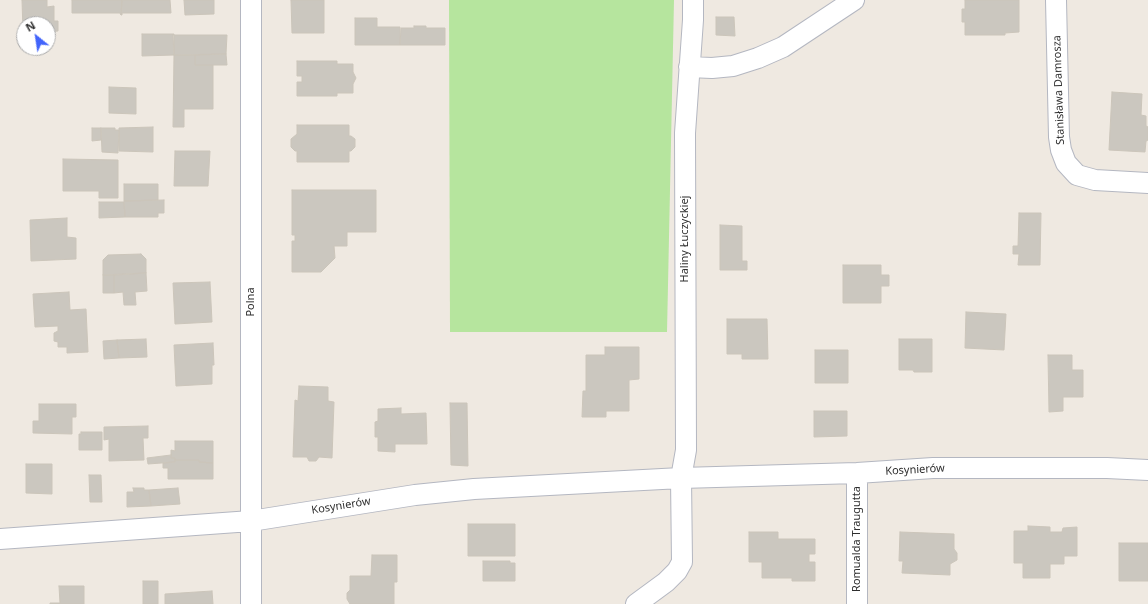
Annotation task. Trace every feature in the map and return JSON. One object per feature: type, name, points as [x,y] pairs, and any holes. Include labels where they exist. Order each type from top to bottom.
[{"type":"street","name":"Polna","points":[[251,0],[251,604]]},
{"type":"street","name":"Haliny Łuczyckiej","points":[[681,478],[686,450],[685,133],[693,20],[693,0]]},
{"type":"street","points":[[689,67],[712,68],[733,66],[758,58],[783,47],[854,0]]},
{"type":"street","name":"Stanisława Damrosza","points":[[1056,0],[1059,137],[1061,150],[1066,163],[1078,175],[1095,180],[1148,183]]},
{"type":"street","name":"Kosynierów","points":[[0,539],[251,521],[415,495],[467,489],[681,478],[857,473],[933,468],[1107,468],[1148,470]]},
{"type":"street","name":"Romualda Traugutta","points":[[857,473],[857,604]]},
{"type":"street","points":[[644,601],[677,571],[682,562],[681,478]]},
{"type":"green space","points":[[449,0],[674,0],[667,332],[450,332]]},
{"type":"building","points":[[22,0],[47,0],[47,7],[54,6],[54,16],[22,16]]},
{"type":"building","points":[[72,0],[122,0],[121,15],[120,13],[72,13]]},
{"type":"building","points":[[122,0],[170,0],[171,13],[122,13],[121,15]]},
{"type":"building","points":[[184,0],[214,0],[214,14],[185,15]]},
{"type":"building","points":[[291,0],[324,0],[324,33],[292,33]]},
{"type":"building","points":[[965,0],[1019,0],[1019,32],[1005,33],[1005,35],[965,35],[965,22],[962,22],[962,9],[965,9]]},
{"type":"building","points":[[716,17],[734,17],[735,36],[716,35]]},
{"type":"building","points":[[355,18],[377,18],[377,27],[400,27],[400,45],[355,45]]},
{"type":"building","points":[[56,21],[58,21],[58,31],[56,31]]},
{"type":"building","points":[[414,26],[426,26],[426,28],[445,28],[445,45],[400,45],[401,28],[414,28]]},
{"type":"building","points":[[142,34],[174,34],[174,55],[142,56]]},
{"type":"building","points":[[173,35],[227,35],[226,54],[174,55]]},
{"type":"building","points":[[226,54],[227,65],[195,65],[195,55]]},
{"type":"building","points":[[174,55],[195,55],[195,65],[213,65],[213,109],[184,109],[184,127],[173,127]]},
{"type":"building","points":[[297,61],[337,61],[337,64],[353,64],[353,72],[356,78],[353,84],[353,93],[337,93],[337,96],[297,96],[297,82],[302,82],[302,76],[297,76]]},
{"type":"building","points":[[109,87],[136,88],[136,114],[109,113]]},
{"type":"building","points":[[1112,92],[1142,94],[1141,115],[1146,116],[1146,126],[1148,127],[1148,140],[1146,141],[1145,152],[1109,150]]},
{"type":"building","points":[[297,125],[349,125],[349,136],[355,139],[355,147],[349,151],[349,162],[297,162],[297,151],[291,147],[291,139],[297,134]]},
{"type":"building","points":[[153,127],[153,152],[119,151],[119,128]]},
{"type":"building","points":[[92,128],[101,128],[101,140],[92,141]]},
{"type":"building","points":[[101,128],[115,128],[115,130],[119,130],[118,153],[102,152]]},
{"type":"building","points":[[175,151],[210,151],[208,186],[174,186]]},
{"type":"building","points":[[63,159],[118,160],[118,198],[99,198],[99,191],[63,191]]},
{"type":"building","points":[[124,184],[158,184],[158,200],[124,201]]},
{"type":"building","points":[[292,190],[376,190],[376,232],[347,232],[347,246],[334,246],[335,258],[321,272],[292,272],[292,241],[295,241],[295,235],[292,235]]},
{"type":"building","points":[[164,200],[164,213],[158,213],[158,217],[125,217],[124,201]]},
{"type":"building","points":[[99,202],[124,202],[125,217],[99,218]]},
{"type":"building","points":[[1019,213],[1041,213],[1040,265],[1018,265],[1019,254],[1013,254],[1013,246],[1018,246]]},
{"type":"building","points":[[67,218],[67,237],[76,238],[76,259],[31,261],[30,220]]},
{"type":"building","points":[[720,225],[742,226],[742,261],[747,261],[747,270],[720,270]]},
{"type":"building","points":[[141,254],[146,259],[146,273],[103,275],[103,260],[108,255]]},
{"type":"building","points":[[843,265],[881,265],[881,275],[889,275],[889,286],[881,286],[881,303],[843,303]]},
{"type":"building","points":[[146,273],[147,291],[135,292],[136,305],[124,305],[123,292],[114,293],[114,275]]},
{"type":"building","points":[[103,275],[114,275],[114,293],[103,293]]},
{"type":"building","points":[[210,282],[212,322],[175,324],[173,283]]},
{"type":"building","points":[[69,292],[70,310],[86,309],[88,352],[67,353],[67,347],[58,347],[58,342],[54,341],[54,333],[58,331],[58,326],[35,327],[33,294]]},
{"type":"building","points":[[966,312],[1006,314],[1004,350],[965,348]]},
{"type":"building","points":[[727,319],[767,319],[768,359],[742,359],[742,354],[727,354]]},
{"type":"building","points":[[146,339],[147,357],[119,358],[117,340]]},
{"type":"building","points":[[899,339],[932,339],[932,372],[899,370]]},
{"type":"building","points":[[117,340],[119,358],[104,359],[103,341]]},
{"type":"building","points":[[213,343],[214,365],[212,365],[212,384],[176,386],[174,345]]},
{"type":"building","points":[[605,347],[639,347],[639,379],[629,380],[629,411],[606,411],[606,417],[582,417],[583,391],[586,391],[586,355],[605,355]]},
{"type":"building","points":[[815,350],[848,350],[848,383],[815,383]]},
{"type":"building","points":[[1048,355],[1072,355],[1072,370],[1083,370],[1083,397],[1063,397],[1063,411],[1049,412]]},
{"type":"building","points":[[299,386],[328,387],[328,401],[334,402],[332,458],[319,457],[316,461],[309,461],[307,457],[293,457],[295,400],[298,401]]},
{"type":"building","points":[[450,403],[467,403],[468,466],[451,465]]},
{"type":"building","points":[[39,404],[76,404],[76,417],[72,417],[72,434],[33,433],[33,421],[39,421]]},
{"type":"building","points":[[401,408],[401,414],[426,413],[427,444],[395,444],[395,452],[378,451],[378,437],[375,437],[375,422],[378,421],[378,409]]},
{"type":"building","points":[[814,411],[847,411],[847,436],[814,437]]},
{"type":"building","points":[[148,426],[148,438],[143,438],[144,460],[109,461],[109,439],[104,440],[104,427]]},
{"type":"building","points":[[81,432],[102,432],[102,450],[79,450],[79,434],[81,434]]},
{"type":"building","points":[[175,441],[213,441],[213,463],[199,462],[199,460],[175,460],[175,458],[171,458],[171,450],[175,451]]},
{"type":"building","points":[[171,455],[171,458],[175,458],[175,462],[148,464],[147,458]]},
{"type":"building","points":[[175,460],[199,460],[199,462],[213,463],[213,479],[168,479],[168,468],[163,468],[163,463],[175,462]]},
{"type":"building","points":[[26,464],[52,464],[52,494],[26,493]]},
{"type":"building","points":[[89,475],[101,475],[102,502],[90,502]]},
{"type":"building","points":[[133,488],[144,488],[144,490],[149,490],[151,506],[127,507],[127,492],[134,492]]},
{"type":"building","points":[[178,488],[180,504],[151,506],[149,490]]},
{"type":"building","points":[[468,524],[515,524],[515,556],[468,556]]},
{"type":"building","points":[[1028,526],[1050,527],[1050,532],[1062,532],[1063,528],[1077,527],[1077,556],[1064,556],[1064,564],[1050,564],[1050,578],[1023,578],[1023,563],[1014,563],[1014,531],[1028,531]]},
{"type":"building","points":[[749,532],[778,532],[778,539],[815,539],[815,554],[809,554],[809,562],[815,562],[815,581],[792,581],[792,578],[762,578],[762,562],[749,562]]},
{"type":"building","points":[[900,532],[954,534],[954,549],[957,553],[957,560],[950,564],[950,575],[902,573],[903,561],[899,561]]},
{"type":"building","points":[[1119,543],[1148,543],[1148,581],[1119,581]]},
{"type":"building","points":[[372,555],[397,555],[397,582],[394,582],[394,604],[350,604],[347,599],[347,593],[350,590],[350,576],[371,576]]},
{"type":"building","points":[[483,561],[510,561],[510,563],[515,563],[515,581],[483,581]]},
{"type":"building","points":[[143,581],[158,581],[158,604],[143,604]]},
{"type":"building","points":[[59,586],[84,586],[84,604],[50,604],[60,603]]},
{"type":"building","points":[[212,591],[213,604],[165,604],[165,594]]}]
